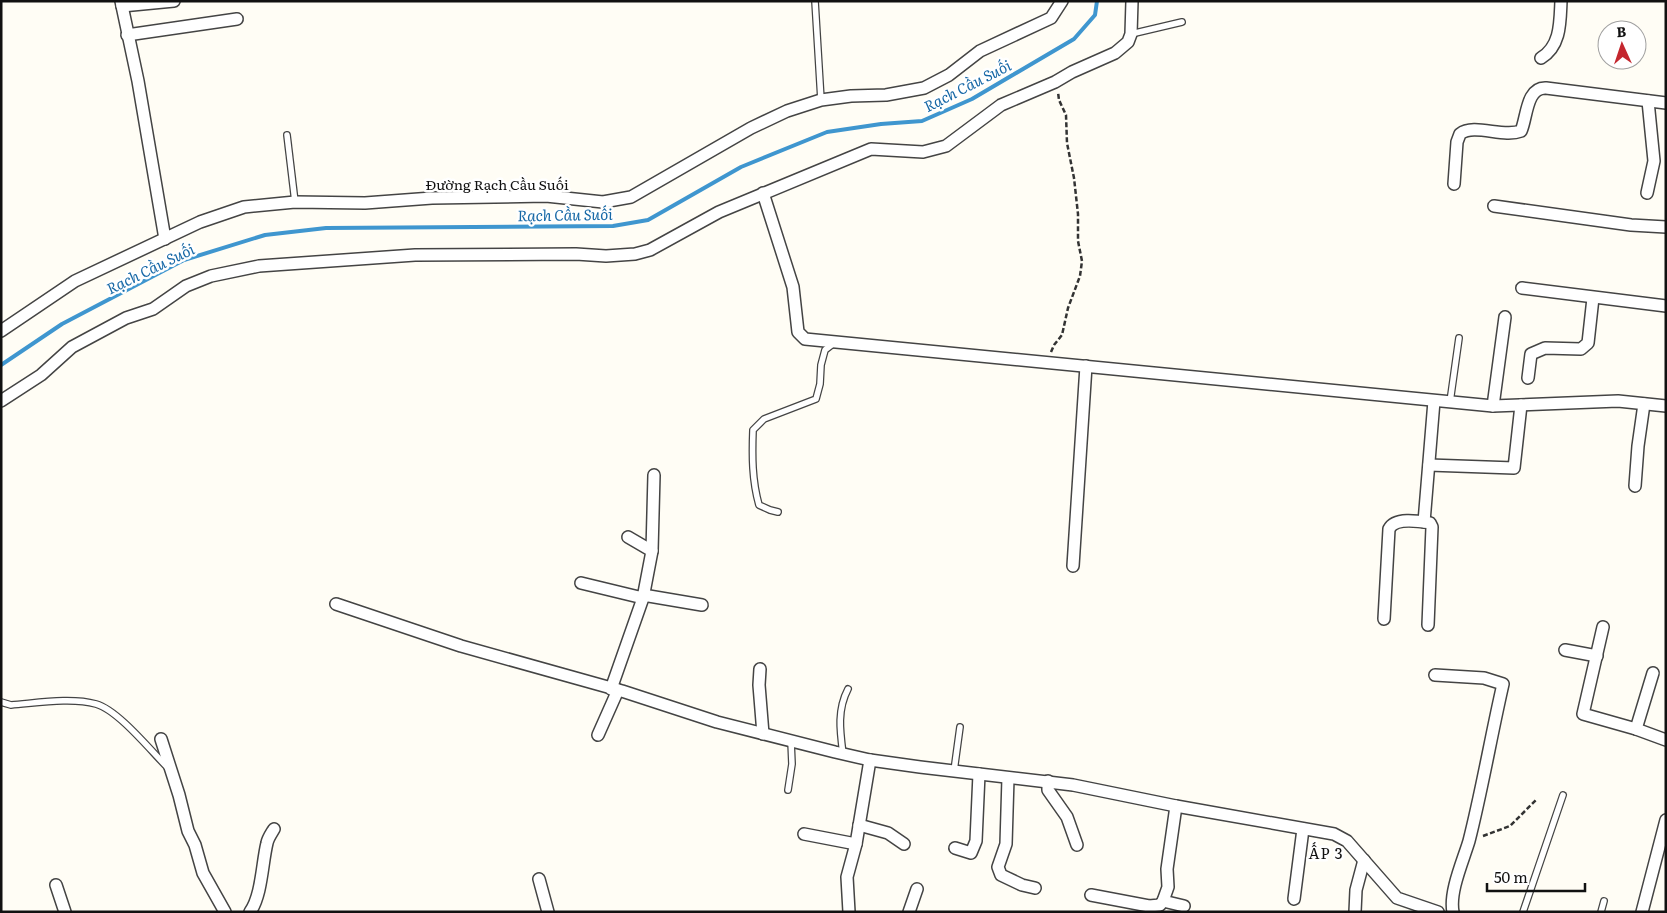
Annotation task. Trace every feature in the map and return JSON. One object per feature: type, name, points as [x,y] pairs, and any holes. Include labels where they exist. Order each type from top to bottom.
[{"type":"street","points":[[165,238],[138,81],[121,4],[174,1]]},
{"type":"street","name":"Đường Rạch Cầu Suối","points":[[1,331],[75,281],[200,222],[244,207],[295,202],[365,203],[432,198],[536,196],[603,202],[630,197],[750,128],[787,111],[821,100],[851,96],[886,95],[924,88],[949,75],[980,51],[1051,18],[1062,1]]},
{"type":"street","points":[[1541,58],[1549,53],[1555,45],[1560,27],[1561,1]]},
{"type":"street","points":[[1,401],[41,375],[72,347],[126,318],[153,308],[186,286],[211,276],[259,266],[415,255],[576,254],[606,256],[635,254],[650,250],[719,212],[871,149],[923,152],[946,146],[1002,105],[1115,54],[1128,42],[1131,34],[1134,2]]},
{"type":"street","points":[[127,36],[237,19]]},
{"type":"street","points":[[1454,184],[1457,142],[1460,134],[1467,130],[1514,134],[1522,132],[1529,105],[1536,90],[1539,88],[1666,103]]},
{"type":"street","points":[[1647,193],[1654,161],[1648,101]]},
{"type":"street","points":[[1654,161],[1666,164]]},
{"type":"street","points":[[763,193],[793,287],[798,332],[805,338],[1493,406],[1589,401],[1618,401],[1666,406]]},
{"type":"street","points":[[1494,206],[1631,225],[1666,227]]},
{"type":"street","points":[[1522,288],[1666,306]]},
{"type":"street","points":[[1528,378],[1531,354],[1545,348],[1581,349],[1588,343],[1593,298]]},
{"type":"street","points":[[1493,406],[1506,317]]},
{"type":"street","points":[[1073,566],[1086,366]]},
{"type":"street","points":[[1424,522],[1434,401]]},
{"type":"street","points":[[1635,486],[1644,404]]},
{"type":"street","points":[[1429,465],[1514,468],[1521,405]]},
{"type":"street","points":[[598,735],[615,689],[643,596],[652,551],[654,476]]},
{"type":"street","points":[[1384,619],[1389,530],[1391,524],[1398,522],[1424,522],[1430,523],[1432,527],[1428,625]]},
{"type":"street","points":[[628,537],[652,551]]},
{"type":"street","points":[[581,583],[643,596],[702,605]]},
{"type":"street","points":[[336,604],[461,646],[560,673],[584,682],[615,689],[717,722],[843,754],[870,760],[1073,785],[1176,806],[1334,834],[1347,840],[1398,898],[1438,912]]},
{"type":"street","points":[[1603,627],[1583,714],[1636,729],[1666,740]]},
{"type":"street","points":[[1565,650],[1597,656]]},
{"type":"street","points":[[760,669],[759,692],[764,734]]},
{"type":"street","points":[[1636,729],[1653,673]]},
{"type":"street","points":[[1435,675],[1484,678],[1503,684],[1469,839],[1456,885],[1452,906],[1453,912]]},
{"type":"street","points":[[161,739],[188,831],[195,845],[203,873],[225,912]]},
{"type":"street","points":[[849,912],[847,876],[856,844],[870,760]]},
{"type":"street","points":[[956,848],[971,853],[976,841],[980,774]]},
{"type":"street","points":[[1008,778],[1006,844],[998,867],[1001,875],[1022,885],[1034,888]]},
{"type":"street","points":[[1048,781],[1048,790],[1067,817],[1077,845]]},
{"type":"street","points":[[1091,895],[1149,906],[1160,905],[1168,887],[1167,869],[1176,806]]},
{"type":"street","points":[[1642,912],[1666,820]]},
{"type":"street","points":[[859,825],[888,833],[904,844]]},
{"type":"street","points":[[250,912],[258,892],[267,841],[274,829]]},
{"type":"street","points":[[1294,899],[1302,829]]},
{"type":"street","points":[[804,834],[856,844]]},
{"type":"street","points":[[1355,912],[1356,890],[1364,860]]},
{"type":"street","points":[[539,879],[548,912]]},
{"type":"street","points":[[56,886],[65,912]]},
{"type":"street","points":[[909,912],[917,889]]},
{"type":"street","points":[[1163,901],[1184,906]]},
{"type":"lane","points":[[815,1],[821,100]]},
{"type":"lane","points":[[1131,34],[1182,22]]},
{"type":"lane","points":[[287,135],[295,202]]},
{"type":"lane","points":[[1450,402],[1459,338]]},
{"type":"lane","points":[[778,512],[759,505],[754,486],[753,430],[764,419],[816,399],[825,350],[836,342]]},
{"type":"lane","points":[[843,754],[840,713],[843,699],[848,689]]},
{"type":"lane","points":[[1,702],[11,705],[82,701],[98,704],[116,715],[171,771]]},
{"type":"lane","points":[[954,771],[960,727]]},
{"type":"lane","points":[[788,790],[792,764],[791,741]]},
{"type":"lane","points":[[1523,912],[1563,795]]},
{"type":"lane","points":[[1601,912],[1604,901]]},
{"type":"path","points":[[1048,363],[1054,345],[1062,335],[1068,308],[1080,276],[1082,261],[1078,241],[1078,214],[1074,178],[1067,142],[1066,115],[1060,100],[1057,81]]},
{"type":"path","points":[[1469,839],[1510,826],[1537,799]]},
{"type":"waterway","name":"Rạch Cầu Suối","points":[[1,365],[62,324],[184,260],[265,235],[326,228],[613,226],[648,220],[741,167],[827,132],[881,124],[922,121],[972,99],[1074,39],[1095,15],[1097,1]]},
{"type":"district","name":"ẤP 3","points":[[1326,852]]}]
